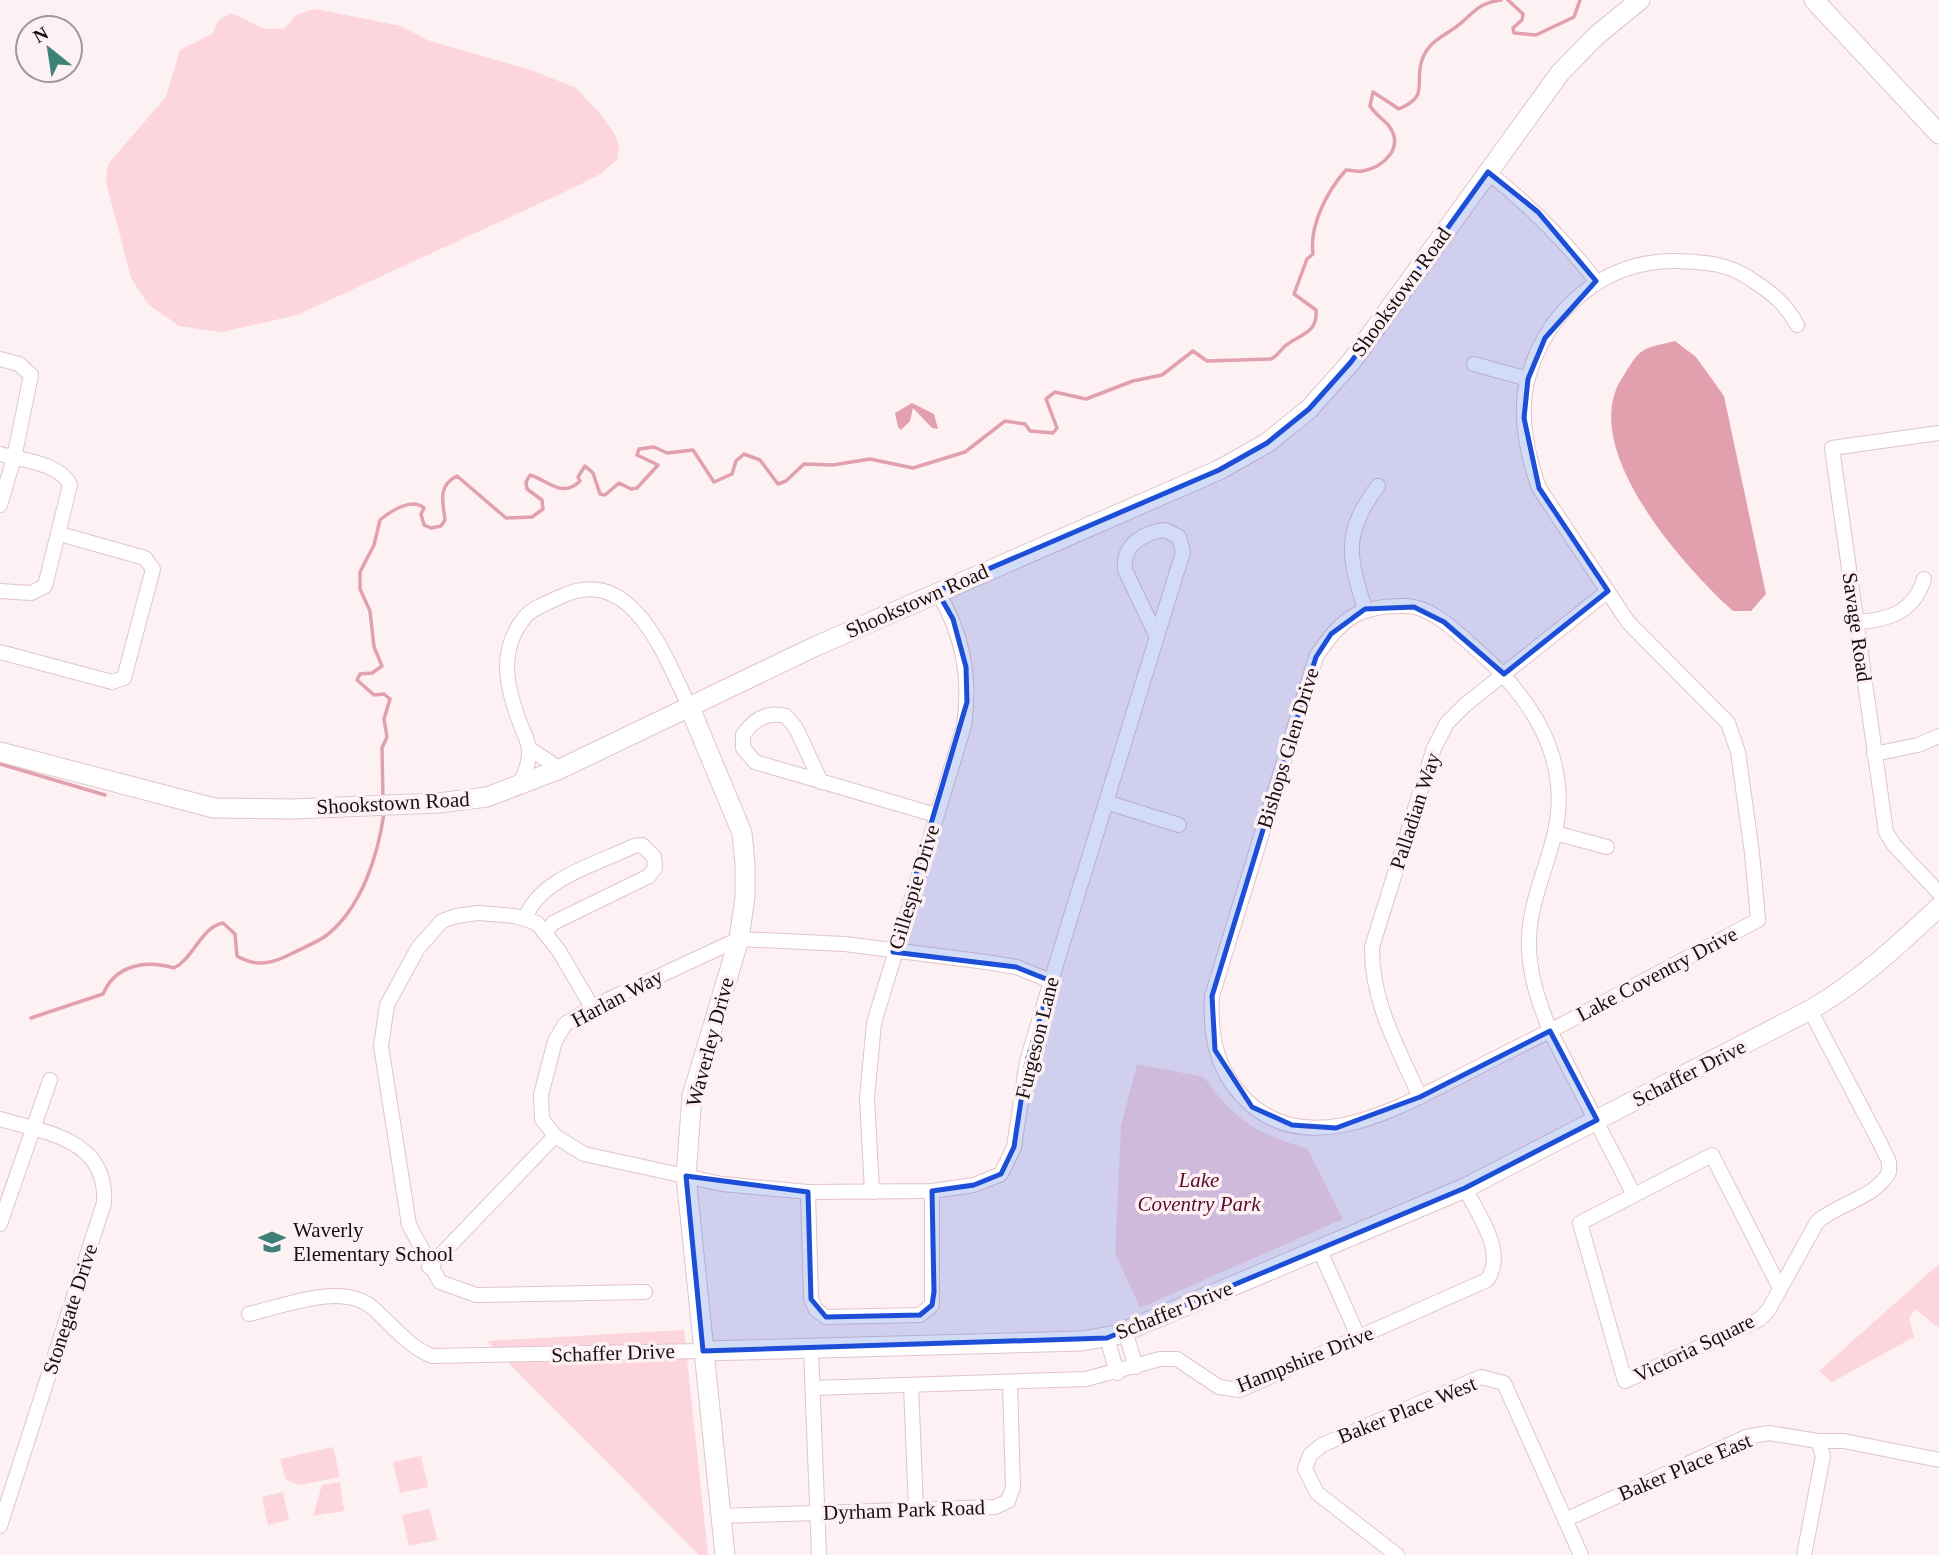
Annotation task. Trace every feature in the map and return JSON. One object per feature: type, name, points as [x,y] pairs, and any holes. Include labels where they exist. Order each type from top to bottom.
[{"type":"street","name":"Shookstown Road","points":[[0,752],[214,808],[439,803],[487,797],[517,788],[560,769],[937,591],[1219,470],[1267,443],[1309,409],[1351,362],[1560,74],[1596,36],[1640,0]]},
{"type":"street","points":[[1814,0],[1939,134]]},
{"type":"street","points":[[1488,172],[1538,212],[1565,240],[1596,281]]},
{"type":"street","name":"Lake Coventry Drive","points":[[1550,1031],[1758,920],[1738,752],[1728,723],[1713,704],[1628,622],[1539,488],[1526,443],[1524,418],[1528,379],[1551,329],[1564,311],[1596,281],[1626,267],[1660,261],[1714,262],[1742,273],[1776,296],[1789,309],[1797,325]]},
{"type":"street","points":[[0,359],[19,364],[31,375],[7,456],[0,505]]},
{"type":"street","points":[[1474,364],[1528,379]]},
{"type":"street","name":"Savage Road","points":[[1939,433],[1832,449],[1886,832],[1894,845],[1939,893]]},
{"type":"street","points":[[0,591],[31,593],[45,586],[70,494],[66,478],[48,468],[7,456]]},
{"type":"street","points":[[1378,486],[1360,510],[1352,533],[1355,576],[1366,609],[1414,607],[1444,622],[1504,674],[1524,697],[1541,726],[1552,758],[1558,792],[1555,833],[1532,910],[1529,939],[1534,993],[1550,1031],[1634,1195]]},
{"type":"street","name":"Furgeson Lane","points":[[686,1176],[722,1184],[808,1192],[872,1192],[932,1191],[974,1185],[1000,1174],[1014,1147],[1027,1061],[1107,802],[1183,552],[1179,537],[1165,530],[1134,542],[1127,549],[1124,559],[1125,570],[1157,637]]},
{"type":"street","points":[[0,652],[112,682],[124,678],[153,569],[145,558],[60,534]]},
{"type":"street","points":[[1857,622],[1897,615],[1911,604],[1924,579]]},
{"type":"street","points":[[517,788],[526,772],[530,749],[505,672],[513,636],[526,615],[535,609],[583,589],[603,592],[628,605],[641,616],[658,642],[690,708]]},
{"type":"street","name":"Gillespie Drive","points":[[872,1192],[867,1098],[874,1023],[893,952],[964,726],[967,702],[966,667],[953,619],[937,591]]},
{"type":"street","name":"Palladian Way","points":[[1420,1097],[1378,1003],[1371,973],[1372,947],[1434,748],[1447,723],[1608,591]]},
{"type":"street","name":"Bishops Glen Drive","points":[[1366,609],[1331,634],[1316,657],[1212,996],[1211,1024],[1215,1050],[1224,1072],[1252,1107],[1271,1118],[1292,1125],[1336,1128],[1361,1122],[1420,1097],[1550,1031]]},
{"type":"street","name":"Waverley Drive","points":[[690,708],[742,833],[746,897],[739,939],[692,1096],[686,1176],[725,1555]]},
{"type":"street","points":[[821,782],[796,728],[786,716],[773,714],[762,717],[743,735],[743,748],[755,762],[821,782],[936,816]]},
{"type":"street","points":[[1874,754],[1918,746],[1939,736]]},
{"type":"street","points":[[530,749],[560,769]]},
{"type":"street","points":[[1107,802],[1179,825]]},
{"type":"street","points":[[1555,833],[1607,846]]},
{"type":"street","points":[[525,919],[530,904],[538,895],[562,880],[634,846],[642,845],[654,857],[655,868],[649,876],[553,923],[545,933]]},
{"type":"street","name":"Schaffer Drive","points":[[249,1314],[327,1297],[349,1297],[372,1306],[410,1343],[432,1356],[811,1350],[1116,1334],[1320,1251],[1465,1188],[1810,1010],[1844,991],[1875,967],[1939,907]]},
{"type":"street","points":[[592,1007],[559,951],[537,923],[478,913],[442,921],[418,948],[387,1005],[381,1046],[409,1224],[429,1267],[440,1282],[476,1295],[645,1292]]},
{"type":"street","points":[[739,939],[845,944],[1016,967],[1051,981]]},
{"type":"street","name":"Harlan Way","points":[[555,1136],[542,1119],[541,1095],[555,1041],[565,1024],[592,1007],[739,939]]},
{"type":"street","points":[[1780,1288],[1817,1222],[1829,1212],[1878,1186],[1889,1172],[1889,1162],[1879,1141],[1810,1010]]},
{"type":"street","points":[[0,1224],[50,1080]]},
{"type":"street","name":"Stonegate Drive","points":[[0,1119],[72,1143],[96,1161],[105,1185],[104,1203],[0,1526]]},
{"type":"street","points":[[429,1267],[555,1136],[584,1154],[686,1176]]},
{"type":"street","name":"Victoria Square","points":[[1712,1155],[1780,1288],[1769,1309],[1760,1319],[1625,1381],[1580,1223],[1712,1155]]},
{"type":"street","name":"Hampshire Drive","points":[[813,1388],[1086,1379],[1117,1373],[1160,1359],[1177,1359],[1219,1387],[1240,1390],[1478,1287],[1493,1271],[1494,1249],[1465,1188]]},
{"type":"street","points":[[808,1192],[811,1299],[816,1310],[826,1317],[920,1315],[932,1305],[932,1191]]},
{"type":"street","points":[[1320,1251],[1359,1338]]},
{"type":"street","points":[[1116,1334],[1136,1367]]},
{"type":"street","points":[[1116,1334],[1117,1373]]},
{"type":"street","points":[[811,1350],[819,1555]]},
{"type":"street","name":"Baker Place West","points":[[1397,1555],[1317,1493],[1305,1469],[1310,1455],[1322,1445],[1481,1377],[1504,1382],[1581,1555]]},
{"type":"street","name":"Dyrham Park Road","points":[[721,1516],[995,1507],[1007,1501],[1013,1487],[1010,1383]]},
{"type":"street","points":[[911,1385],[916,1509]]},
{"type":"street","name":"Baker Place East","points":[[1565,1520],[1745,1437],[1769,1433],[1818,1441],[1844,1441],[1939,1460]]},
{"type":"street","points":[[1804,1555],[1823,1456],[1818,1441]]},
{"type":"highlighted area","points":[[1488,172],[1538,212],[1596,281],[1545,338],[1528,379],[1524,418],[1539,488],[1608,591],[1504,674],[1444,622],[1414,607],[1365,609],[1331,634],[1316,657],[1212,996],[1215,1050],[1252,1107],[1292,1125],[1336,1128],[1420,1097],[1550,1031],[1597,1120],[1465,1188],[1107,1338],[703,1351],[686,1176],[808,1192],[811,1299],[826,1317],[920,1315],[932,1305],[934,1292],[932,1191],[974,1185],[1001,1174],[1014,1147],[1027,1061],[1051,981],[1016,967],[893,952],[967,702],[966,667],[953,619],[937,591],[1219,470],[1267,443],[1309,409],[1351,362]]},
{"type":"green space","points":[[315,9],[401,26],[427,40],[531,70],[576,88],[602,116],[615,135],[619,146],[617,160],[599,175],[571,189],[297,315],[222,332],[179,326],[148,304],[131,278],[106,182],[108,164],[166,97],[180,50],[212,34],[218,21],[231,13],[264,29],[284,29],[296,15]]},
{"type":"green space","name":"Lake Coventry Park","points":[[1137,1064],[1204,1077],[1225,1104],[1248,1123],[1274,1137],[1307,1148],[1343,1219],[1140,1308],[1115,1253],[1121,1126]]},
{"type":"green space","points":[[1939,1264],[1939,1328],[1915,1309],[1909,1318],[1914,1337],[1832,1382],[1819,1371]]},
{"type":"green space","points":[[684,1330],[708,1555],[699,1555],[487,1341]]},
{"type":"green space","points":[[333,1447],[340,1477],[299,1485],[286,1480],[280,1459]]},
{"type":"green space","points":[[421,1456],[428,1487],[400,1493],[393,1462]]},
{"type":"green space","points":[[340,1482],[344,1511],[313,1516],[322,1485]]},
{"type":"green space","points":[[283,1492],[289,1520],[268,1525],[262,1497]]},
{"type":"green space","points":[[430,1509],[437,1540],[409,1546],[402,1515]]},
{"type":"shaded area","points":[[1675,341],[1696,357],[1724,396],[1766,594],[1751,611],[1733,611],[1663,535],[1623,469],[1613,435],[1612,403],[1630,365],[1644,350]]},
{"type":"shaded area","points":[[912,403],[934,414],[938,429],[932,428],[913,408],[910,421],[901,430],[898,427],[895,413]]},
{"type":"waterway","points":[[383,798],[382,748],[387,737],[384,719],[390,699],[384,694],[374,695],[357,680],[360,674],[372,673],[382,666],[374,647],[370,611],[360,589],[360,572],[374,545],[380,520],[385,516],[402,506],[414,504],[424,508],[421,514],[424,525],[431,528],[441,526],[445,520],[444,490],[457,476],[506,518],[532,517],[543,509],[542,500],[527,489],[526,482],[530,475],[555,487],[567,488],[580,481],[578,477],[585,466],[593,473],[600,494],[605,495],[619,483],[631,489],[637,488],[658,465],[637,455],[639,449],[654,447],[667,453],[693,450],[714,482],[732,474],[736,461],[744,454],[760,460],[778,484],[786,481],[804,464],[833,465],[870,459],[913,468],[965,452],[1005,421],[1025,424],[1030,431],[1053,433],[1057,428],[1046,399],[1055,392],[1086,399],[1133,381],[1162,375],[1193,351],[1207,361],[1271,359],[1314,324],[1316,310],[1294,294],[1307,259],[1313,254],[1314,232],[1326,198],[1346,170],[1371,169],[1384,161],[1393,149],[1393,134],[1389,126],[1370,106],[1373,92],[1399,109],[1409,104],[1418,94],[1422,60],[1432,44],[1480,7],[1501,0]]},
{"type":"waterway","points":[[1508,0],[1523,14],[1522,20],[1513,28],[1514,33],[1536,35],[1574,17],[1580,0]]},
{"type":"waterway","points":[[0,764],[105,795]]},
{"type":"waterway","points":[[31,1018],[103,994],[124,970],[153,964],[174,968],[187,957],[209,930],[223,923],[235,934],[237,956],[252,962],[265,963],[279,959],[319,940],[339,923],[359,895],[373,863],[384,813]]},
{"type":"place","name":"Waverly Elementary School","points":[[272,1242]]}]
